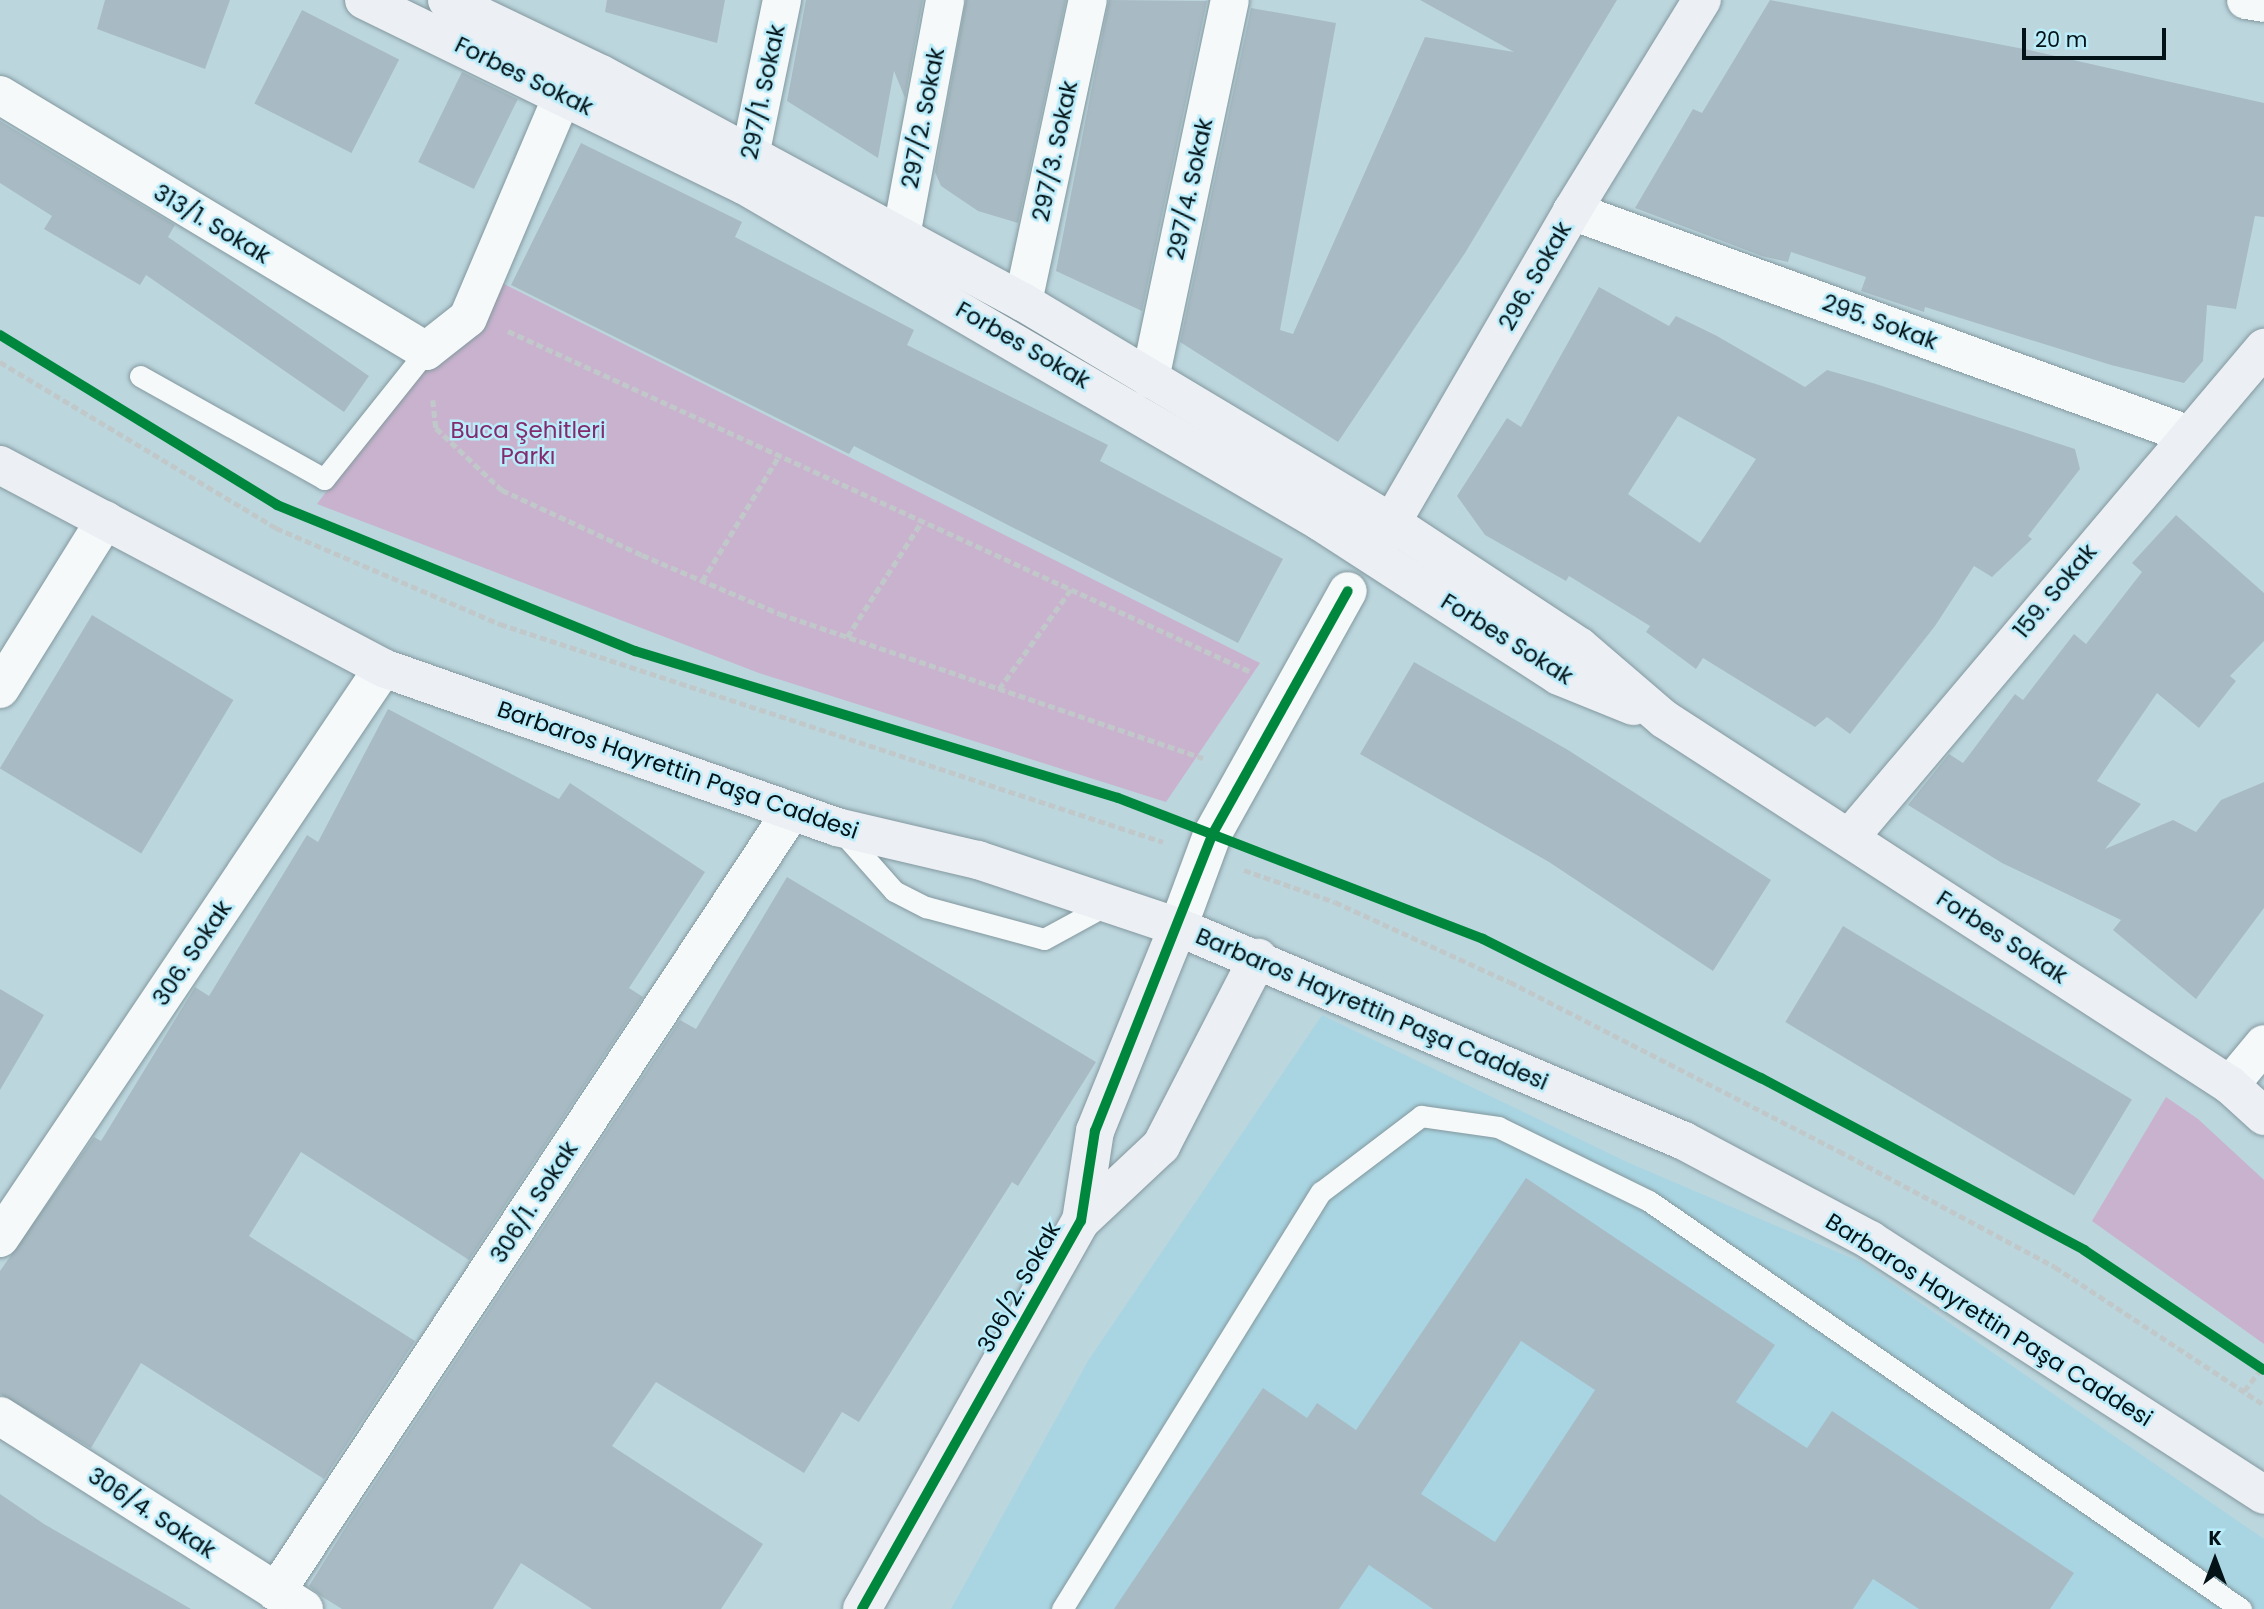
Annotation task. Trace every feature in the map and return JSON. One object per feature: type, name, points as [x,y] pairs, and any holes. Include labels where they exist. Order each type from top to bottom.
[{"type":"main road","name":"Forbes Sokak","points":[[364,0],[563,94],[901,236],[1023,302],[1150,379],[1383,539]]},
{"type":"main road","name":"Forbes Sokak","points":[[447,0],[601,74],[747,171],[1005,333],[1580,647],[1664,719],[2230,1084],[2264,1116]]},
{"type":"main road","name":"296. Sokak","points":[[1383,539],[1572,211],[1702,0]]},
{"type":"main road","name":"159. Sokak","points":[[1850,837],[2187,434],[2264,348]]},
{"type":"main road","name":"Barbaros Hayrettin Paşa Caddesi","points":[[0,465],[383,668],[837,827],[978,860],[1178,927],[1258,958],[1684,1141],[1870,1240],[2264,1495]]},
{"type":"main road","name":"306/2. Sokak","points":[[862,1609],[1081,1221],[1095,1131],[1178,927]]},
{"type":"main road","points":[[1081,1221],[1161,1146],[1258,958]]},
{"type":"street","name":"297/1. Sokak","points":[[747,171],[782,0]]},
{"type":"street","name":"297/2. Sokak","points":[[901,236],[945,0]]},
{"type":"street","name":"297/3. Sokak","points":[[1023,302],[1088,0]]},
{"type":"street","name":"297/4. Sokak","points":[[1150,379],[1230,0]]},
{"type":"street","points":[[2246,0],[2264,3]]},
{"type":"street","points":[[426,351],[468,318],[563,94]]},
{"type":"street","name":"313/1. Sokak","points":[[0,95],[426,351]]},
{"type":"street","name":"295. Sokak","points":[[1572,211],[2187,434]]},
{"type":"street","points":[[0,689],[105,520]]},
{"type":"street","points":[[1178,927],[1203,856],[1290,690],[1349,591]]},
{"type":"street","name":"306. Sokak","points":[[0,1238],[383,668]]},
{"type":"street","name":"306/1. Sokak","points":[[290,1601],[791,812]]},
{"type":"street","points":[[2230,1084],[2264,1044]]},
{"type":"street","name":"306/4. Sokak","points":[[0,1416],[290,1601]]},
{"type":"lane","points":[[141,376],[324,479],[426,351]]},
{"type":"lane","points":[[837,827],[894,891],[926,907],[1044,939],[1110,903]]},
{"type":"lane","points":[[1062,1609],[1321,1192],[1421,1116],[1498,1127],[1649,1201],[2241,1609]]},
{"type":"path","points":[[468,318],[497,326],[1290,690]]},
{"type":"path","points":[[426,351],[436,428],[502,490],[702,581],[847,637],[1246,772]]},
{"type":"path","points":[[0,362],[276,528],[500,624],[1335,902],[1510,982],[1839,1150],[2055,1267],[2264,1405]]},
{"type":"path","points":[[702,581],[779,456]]},
{"type":"path","points":[[847,637],[922,521]]},
{"type":"path","points":[[999,689],[1071,589]]},
{"type":"path","points":[[2244,1391],[2263,1368],[2251,1361]]},
{"type":"shaded area","points":[[1322,1015],[1627,1162],[1861,1262],[2264,1539],[2264,1609],[951,1609],[1088,1361]]},
{"type":"green space","name":"Buca Şehitleri Parkı","points":[[486,275],[1260,663],[1166,802],[759,673],[317,504]]},
{"type":"green space","points":[[2166,1097],[2198,1119],[2264,1180],[2264,1344],[2092,1221]]},
{"type":"building","points":[[105,0],[230,0],[205,69],[97,29]]},
{"type":"building","points":[[607,0],[725,0],[717,43],[605,12]]},
{"type":"building","points":[[806,0],[923,0],[905,98],[894,71],[878,158],[787,101]]},
{"type":"building","points":[[966,0],[1066,0],[1018,223],[978,211],[941,186],[935,172]]},
{"type":"building","points":[[1109,0],[1207,1],[1142,311],[1056,271]]},
{"type":"building","points":[[1420,0],[1617,0],[1465,253],[1338,442],[1180,342],[1251,8],[1336,23],[1280,330],[1293,334],[1425,37],[1514,52]]},
{"type":"building","points":[[1770,0],[2029,50],[2264,103],[2264,217],[2255,216],[2236,309],[2207,305],[2203,361],[2184,383],[2111,365],[1925,307],[1924,312],[1861,291],[1866,277],[1791,252],[1788,262],[1762,256],[1635,208],[1693,109],[1702,113]]},
{"type":"building","points":[[302,10],[399,59],[351,153],[254,104]]},
{"type":"building","points":[[462,72],[518,99],[474,189],[418,162]]},
{"type":"building","points":[[0,121],[175,225],[168,237],[369,376],[344,412],[146,275],[140,285],[44,229],[52,216],[0,183]]},
{"type":"building","points":[[581,143],[742,222],[735,237],[914,330],[907,345],[1108,445],[1100,461],[1283,559],[1238,643],[854,446],[849,454],[511,285]]},
{"type":"building","points":[[1599,287],[1669,326],[1676,316],[1717,336],[1805,387],[1827,370],[1876,384],[2075,449],[2080,469],[2028,536],[2032,539],[1992,577],[1974,566],[1935,626],[1850,734],[1827,717],[1815,727],[1703,658],[1696,669],[1646,632],[1650,626],[1569,576],[1566,581],[1485,535],[1457,496],[1507,418],[1521,427]],"holes":[[[1678,416],[1756,459],[1700,543],[1628,494]]]},
{"type":"building","points":[[2176,515],[2264,593],[2264,641],[2230,676],[2236,681],[2199,728],[2157,693],[2097,781],[2141,804],[2105,849],[2173,820],[2196,832],[2221,800],[2264,782],[2264,908],[2196,999],[2113,930],[2121,920],[2002,863],[1908,805],[1949,754],[1963,763],[2015,694],[2023,700],[2074,634],[2086,644],[2142,572],[2132,563]]},
{"type":"building","points":[[92,615],[233,700],[141,853],[0,769]]},
{"type":"building","points":[[1414,662],[1568,750],[1771,880],[1713,971],[1549,862],[1360,754]]},
{"type":"building","points":[[388,709],[559,799],[570,783],[705,872],[629,988],[643,997],[469,1260],[301,1152],[249,1236],[415,1341],[324,1479],[141,1363],[91,1448],[0,1394],[0,1271],[94,1137],[101,1141],[195,987],[209,996],[307,835],[318,842]]},
{"type":"building","points":[[787,877],[1096,1062],[1018,1186],[1012,1182],[859,1422],[842,1412],[804,1473],[656,1382],[612,1446],[763,1544],[721,1609],[592,1609],[521,1563],[493,1609],[342,1609],[321,1596],[309,1586],[349,1522],[680,1020],[696,1029]]},
{"type":"building","points":[[1843,926],[2132,1100],[2074,1196],[1785,1022]]},
{"type":"building","points":[[0,989],[44,1015],[0,1090]]},
{"type":"building","points":[[1526,1178],[1775,1345],[1736,1402],[1807,1448],[1832,1411],[2074,1573],[2050,1609],[1919,1609],[1873,1579],[1853,1609],[1433,1609],[1369,1565],[1339,1609],[1114,1609],[1263,1388],[1307,1418],[1317,1403],[1356,1430]],"holes":[[[1521,1341],[1595,1390],[1495,1542],[1421,1494]]]},
{"type":"building","points":[[0,1494],[44,1524],[191,1609],[0,1609]]},
{"type":"cycle path","points":[[0,335],[277,505],[635,651],[1118,798],[1483,939],[1761,1078],[2084,1250],[2264,1370]]},
{"type":"cycle path","points":[[862,1609],[1081,1221],[1095,1131],[1212,835],[1348,591]]}]
